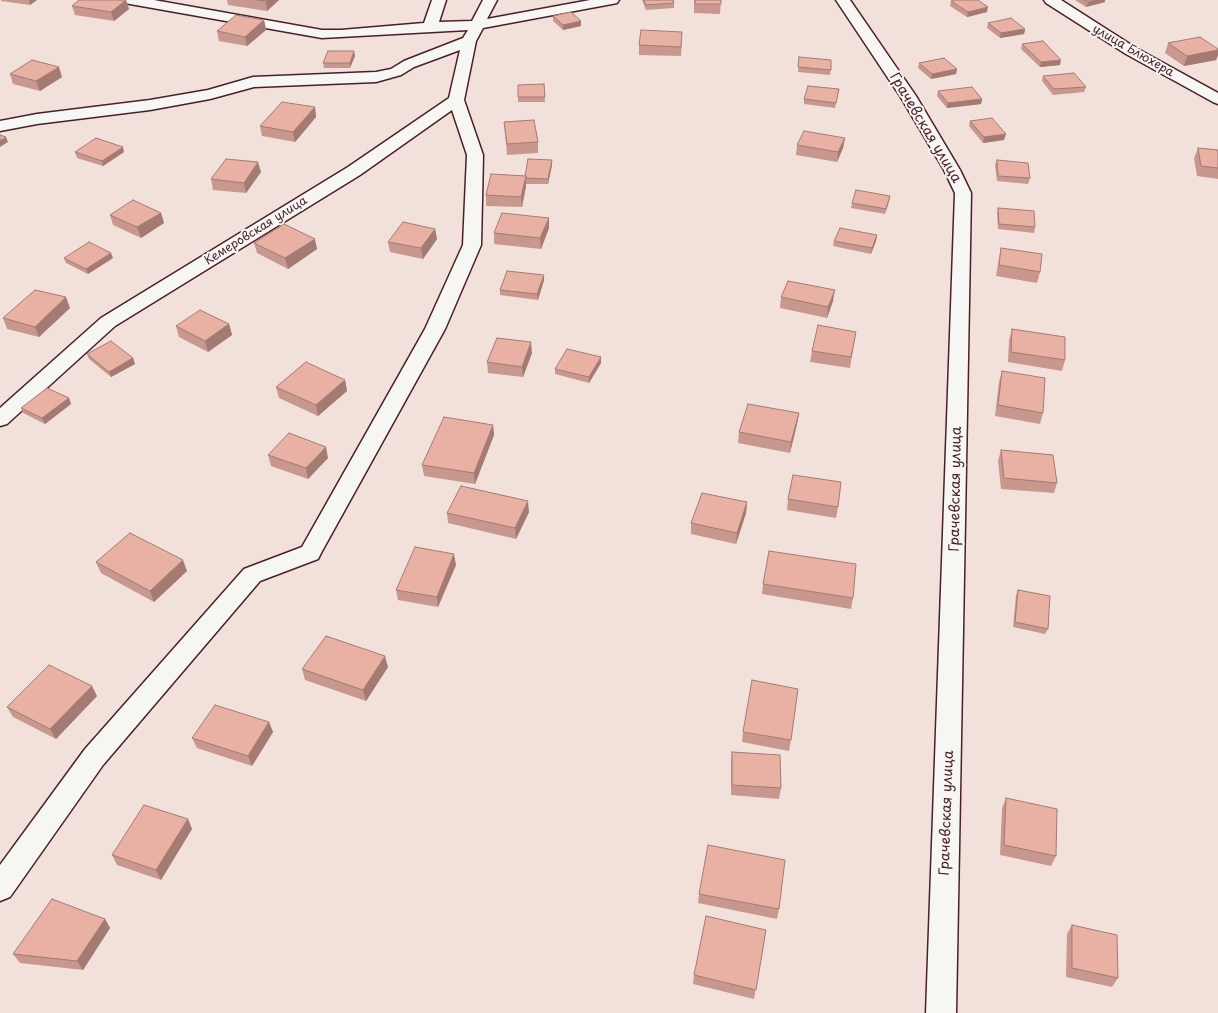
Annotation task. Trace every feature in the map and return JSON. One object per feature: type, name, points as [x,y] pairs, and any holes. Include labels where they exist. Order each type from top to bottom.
[{"type":"street","points":[[130,0],[180,4],[322,34],[478,25],[612,0]]},
{"type":"street","points":[[430,27],[439,0]]},
{"type":"street","points":[[0,888],[94,757],[252,576],[310,553],[435,329],[472,244],[475,155],[456,100],[469,41],[490,0]]},
{"type":"street","name":"Грачевская улица","points":[[843,0],[908,96],[952,170],[963,193],[941,1013]]},
{"type":"street","name":"улица Блюхера","points":[[1051,0],[1131,52],[1218,99]]},
{"type":"street","points":[[0,126],[37,119],[150,105],[202,96],[253,82],[376,77],[396,72],[409,64],[469,41]]},
{"type":"street","name":"Кемеровская улица","points":[[0,419],[108,322],[354,171],[456,100]]},
{"type":"building","points":[[79,0],[126,0],[111,12],[72,6]]},
{"type":"building","points":[[644,0],[673,0],[674,3],[646,5]]},
{"type":"building","points":[[695,0],[721,0],[721,4],[695,4]]},
{"type":"building","points":[[978,0],[988,7],[968,12],[951,1]]},
{"type":"building","points":[[1084,0],[1097,0],[1088,2]]},
{"type":"building","points":[[571,12],[581,21],[563,25],[553,16]]},
{"type":"building","points":[[236,15],[264,20],[245,37],[217,31]]},
{"type":"building","points":[[1011,18],[1025,29],[1001,33],[988,23]]},
{"type":"building","points":[[641,30],[682,32],[681,47],[639,45]]},
{"type":"building","points":[[1200,37],[1218,50],[1187,56],[1168,43]]},
{"type":"building","points":[[1043,41],[1061,60],[1041,62],[1022,44]]},
{"type":"building","points":[[328,51],[354,51],[350,63],[323,63]]},
{"type":"building","points":[[799,57],[831,60],[831,70],[798,67]]},
{"type":"building","points":[[944,58],[957,69],[932,74],[919,63]]},
{"type":"building","points":[[32,60],[59,67],[36,81],[10,74]]},
{"type":"building","points":[[1074,73],[1086,87],[1054,89],[1043,76]]},
{"type":"building","points":[[544,84],[545,97],[518,97],[518,85]]},
{"type":"building","points":[[808,86],[839,89],[836,103],[804,99]]},
{"type":"building","points":[[972,87],[982,99],[948,103],[938,91]]},
{"type":"building","points":[[282,102],[315,107],[293,132],[260,126]]},
{"type":"building","points":[[992,118],[1006,134],[984,137],[970,121]]},
{"type":"building","points":[[534,120],[538,142],[507,144],[504,122]]},
{"type":"building","points":[[804,131],[845,138],[838,152],[797,145]]},
{"type":"building","points":[[0,135],[6,137],[0,141]]},
{"type":"building","points":[[96,138],[123,147],[102,161],[75,152]]},
{"type":"building","points":[[1198,148],[1218,150],[1218,168],[1201,166]]},
{"type":"building","points":[[226,159],[258,162],[244,183],[211,179]]},
{"type":"building","points":[[528,159],[552,160],[548,179],[526,178],[525,176]]},
{"type":"building","points":[[997,160],[1028,163],[1030,178],[998,176]]},
{"type":"building","points":[[491,174],[526,176],[521,197],[486,195]]},
{"type":"building","points":[[856,190],[890,196],[886,209],[852,203]]},
{"type":"building","points":[[133,200],[161,213],[137,227],[110,215]]},
{"type":"building","points":[[998,208],[1034,211],[1035,227],[999,224]]},
{"type":"building","points":[[502,213],[549,218],[540,238],[494,233]]},
{"type":"building","points":[[403,222],[435,229],[421,248],[388,242]]},
{"type":"building","points":[[284,224],[315,239],[285,258],[254,243]]},
{"type":"building","points":[[840,228],[877,235],[872,248],[834,241]]},
{"type":"building","points":[[89,242],[111,253],[86,269],[64,258]]},
{"type":"building","points":[[1001,248],[1042,254],[1040,272],[999,265]]},
{"type":"building","points":[[507,271],[544,275],[537,294],[500,290]]},
{"type":"building","points":[[788,281],[835,290],[828,307],[781,297]]},
{"type":"building","points":[[35,290],[66,297],[35,327],[3,318]]},
{"type":"building","points":[[200,310],[229,324],[205,341],[176,326]]},
{"type":"building","points":[[818,325],[856,332],[851,357],[812,351]]},
{"type":"building","points":[[1012,329],[1065,337],[1065,360],[1011,352]]},
{"type":"building","points":[[497,338],[531,342],[522,367],[487,362]]},
{"type":"building","points":[[111,341],[133,358],[109,372],[87,354]]},
{"type":"building","points":[[567,349],[601,357],[589,377],[555,369]]},
{"type":"building","points":[[306,362],[345,380],[316,405],[276,387]]},
{"type":"building","points":[[1002,371],[1045,378],[1043,413],[998,405]]},
{"type":"building","points":[[47,388],[69,398],[42,418],[21,408]]},
{"type":"building","points":[[748,404],[799,413],[791,442],[739,432]]},
{"type":"building","points":[[444,417],[493,425],[474,473],[422,465]]},
{"type":"building","points":[[289,433],[326,447],[306,468],[268,455]]},
{"type":"building","points":[[1001,450],[1053,455],[1057,483],[1004,478]]},
{"type":"building","points":[[793,475],[841,482],[838,507],[788,499]]},
{"type":"building","points":[[461,486],[528,501],[515,528],[447,513]]},
{"type":"building","points":[[702,493],[747,502],[737,533],[691,523]]},
{"type":"building","points":[[130,533],[183,560],[150,591],[96,562]]},
{"type":"building","points":[[415,547],[454,554],[437,597],[396,590]]},
{"type":"building","points":[[769,551],[856,564],[853,598],[763,584]]},
{"type":"building","points":[[1018,590],[1050,596],[1048,629],[1015,622]]},
{"type":"building","points":[[326,636],[385,656],[363,690],[302,669]]},
{"type":"building","points":[[49,665],[92,686],[50,729],[7,707]]},
{"type":"building","points":[[752,680],[798,689],[791,740],[743,732]]},
{"type":"building","points":[[215,705],[269,722],[248,756],[192,738]]},
{"type":"building","points":[[732,752],[780,755],[781,788],[732,785]]},
{"type":"building","points":[[1006,798],[1057,809],[1056,856],[1004,845]]},
{"type":"building","points":[[144,805],[188,819],[156,870],[112,855]]},
{"type":"building","points":[[708,845],[785,860],[779,909],[699,894]]},
{"type":"building","points":[[52,899],[105,919],[77,961],[13,954]]},
{"type":"building","points":[[706,916],[766,930],[756,990],[694,975]]},
{"type":"building","points":[[1072,925],[1117,935],[1118,978],[1072,968]]}]
